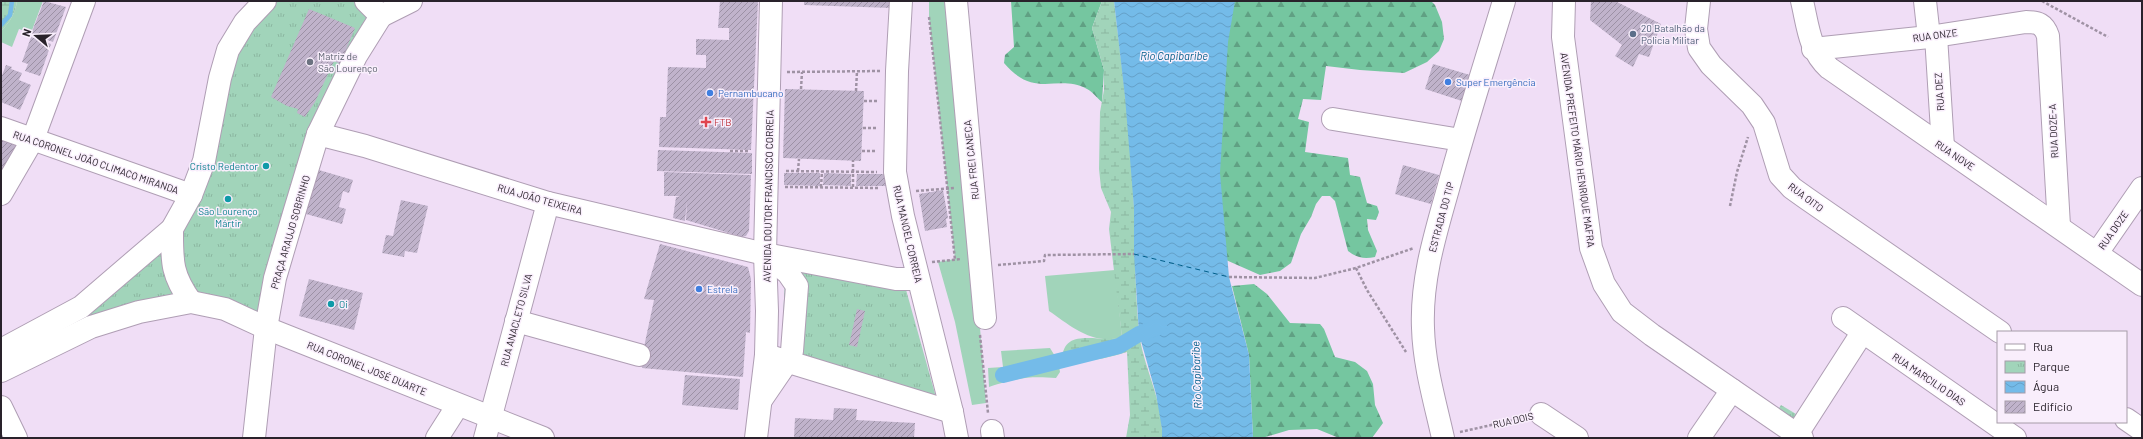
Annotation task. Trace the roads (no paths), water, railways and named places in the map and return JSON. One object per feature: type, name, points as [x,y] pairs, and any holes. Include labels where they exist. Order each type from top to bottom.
[{"type":"street","points":[[1,194],[33,139],[84,1]]},
{"type":"street","points":[[1,350],[81,307],[172,229],[191,195],[204,161],[220,78],[228,50],[245,22],[265,1]]},
{"type":"street","points":[[373,8],[410,1]]},
{"type":"street","name":"AVENIDA DOUTOR FRANCISCO CORREIA","points":[[756,438],[766,356],[767,311],[765,254],[771,72],[771,1]]},
{"type":"street","name":"RUA MANOEL CORREIA","points":[[901,1],[897,71],[897,184],[916,271],[952,412],[957,438]]},
{"type":"street","name":"RUA FREI CANECA","points":[[956,1],[985,318]]},
{"type":"street","name":"ESTRADA DO TIP","points":[[1443,437],[1432,395],[1423,329],[1424,288],[1433,241],[1461,140],[1504,1]]},
{"type":"street","name":"AVENIDA PREFEITO MÁRIO HENRIQUE MAFRA","points":[[1564,1],[1563,37],[1591,248],[1604,284],[1622,312],[1652,335],[1799,436]]},
{"type":"street","name":"RUA OITO","points":[[1699,1],[1696,29],[1699,48],[1711,65],[1752,105],[1756,111],[1764,124],[1780,175],[1792,188],[1999,331]]},
{"type":"street","name":"RUA NOVE","points":[[1802,1],[1813,49],[1818,59],[1943,148],[2059,226],[2142,285]]},
{"type":"street","name":"RUA DEZ","points":[[1925,1],[1932,36],[1943,148]]},
{"type":"street","name":"PRAÇA ARAUJO SOBRINHO","points":[[254,438],[266,328],[276,278],[318,136],[356,56],[373,8]]},
{"type":"street","name":"RUA ONZE","points":[[1813,49],[1932,36],[2026,22],[2041,24],[2045,28],[2048,36]]},
{"type":"street","name":"RUA DOZE-A","points":[[2048,36],[2059,226]]},
{"type":"street","points":[[1332,119],[1461,140]]},
{"type":"street","name":"RUA CORONEL JOÃO CLIMACO MIRANDA","points":[[1,128],[191,195]]},
{"type":"street","name":"RUA JOÃO TEIXEIRA","points":[[318,136],[365,146],[548,203],[765,254],[896,279],[916,271]]},
{"type":"street","name":"RUA DOZE","points":[[2097,253],[2142,188]]},
{"type":"street","name":"RUA ANACLETO SILVA","points":[[485,438],[548,203]]},
{"type":"street","points":[[1,371],[91,327],[139,312],[191,302],[175,276],[172,260],[172,229]]},
{"type":"street","points":[[761,400],[787,362],[794,345],[796,284],[788,273],[765,254]]},
{"type":"street","name":"RUA CORONEL JOSÉ DUARTE","points":[[191,302],[225,310],[266,328],[543,438]]},
{"type":"street","points":[[81,307],[91,327]]},
{"type":"street","name":"RUA MARCILIO DIAS","points":[[1843,318],[1862,333],[2015,438]]},
{"type":"street","points":[[516,321],[639,355]]},
{"type":"street","points":[[1799,436],[1862,333]]},
{"type":"street","points":[[766,356],[952,412]]},
{"type":"street","points":[[1699,438],[1732,390]]},
{"type":"street","points":[[437,438],[458,405]]},
{"type":"street","points":[[1,406],[16,438]]},
{"type":"street","name":"RUA DOIS","points":[[1541,414],[1577,438]]},
{"type":"street","points":[[2127,420],[2142,430]]},
{"type":"water","name":"Rio Capibaribe","points":[[1114,1],[1235,1],[1228,42],[1220,173],[1229,277],[1249,355],[1253,438],[1162,438],[1162,429],[1156,394],[1139,334],[1134,254],[1134,208],[1125,97]]},
{"type":"waterway","points":[[1,25],[10,15],[12,1]]},
{"type":"waterway","points":[[1003,375],[1119,346],[1139,334],[1159,327]]},
{"type":"place","name":"20 Batalhão da Policia Militar","points":[[1633,34]]},
{"type":"place","name":"Matriz de São Lourenço","points":[[310,62]]},
{"type":"place","name":"Super Emergência","points":[[1448,82]]},
{"type":"place","name":"Pernambucano","points":[[710,93]]},
{"type":"place","name":"FTB","points":[[706,122]]},
{"type":"place","name":"Cristo Redentor","points":[[266,166]]},
{"type":"place","name":"São Lourenço Mártir","points":[[228,199]]},
{"type":"place","name":"Estrela","points":[[699,289]]},
{"type":"place","name":"Oi","points":[[331,304]]}]
